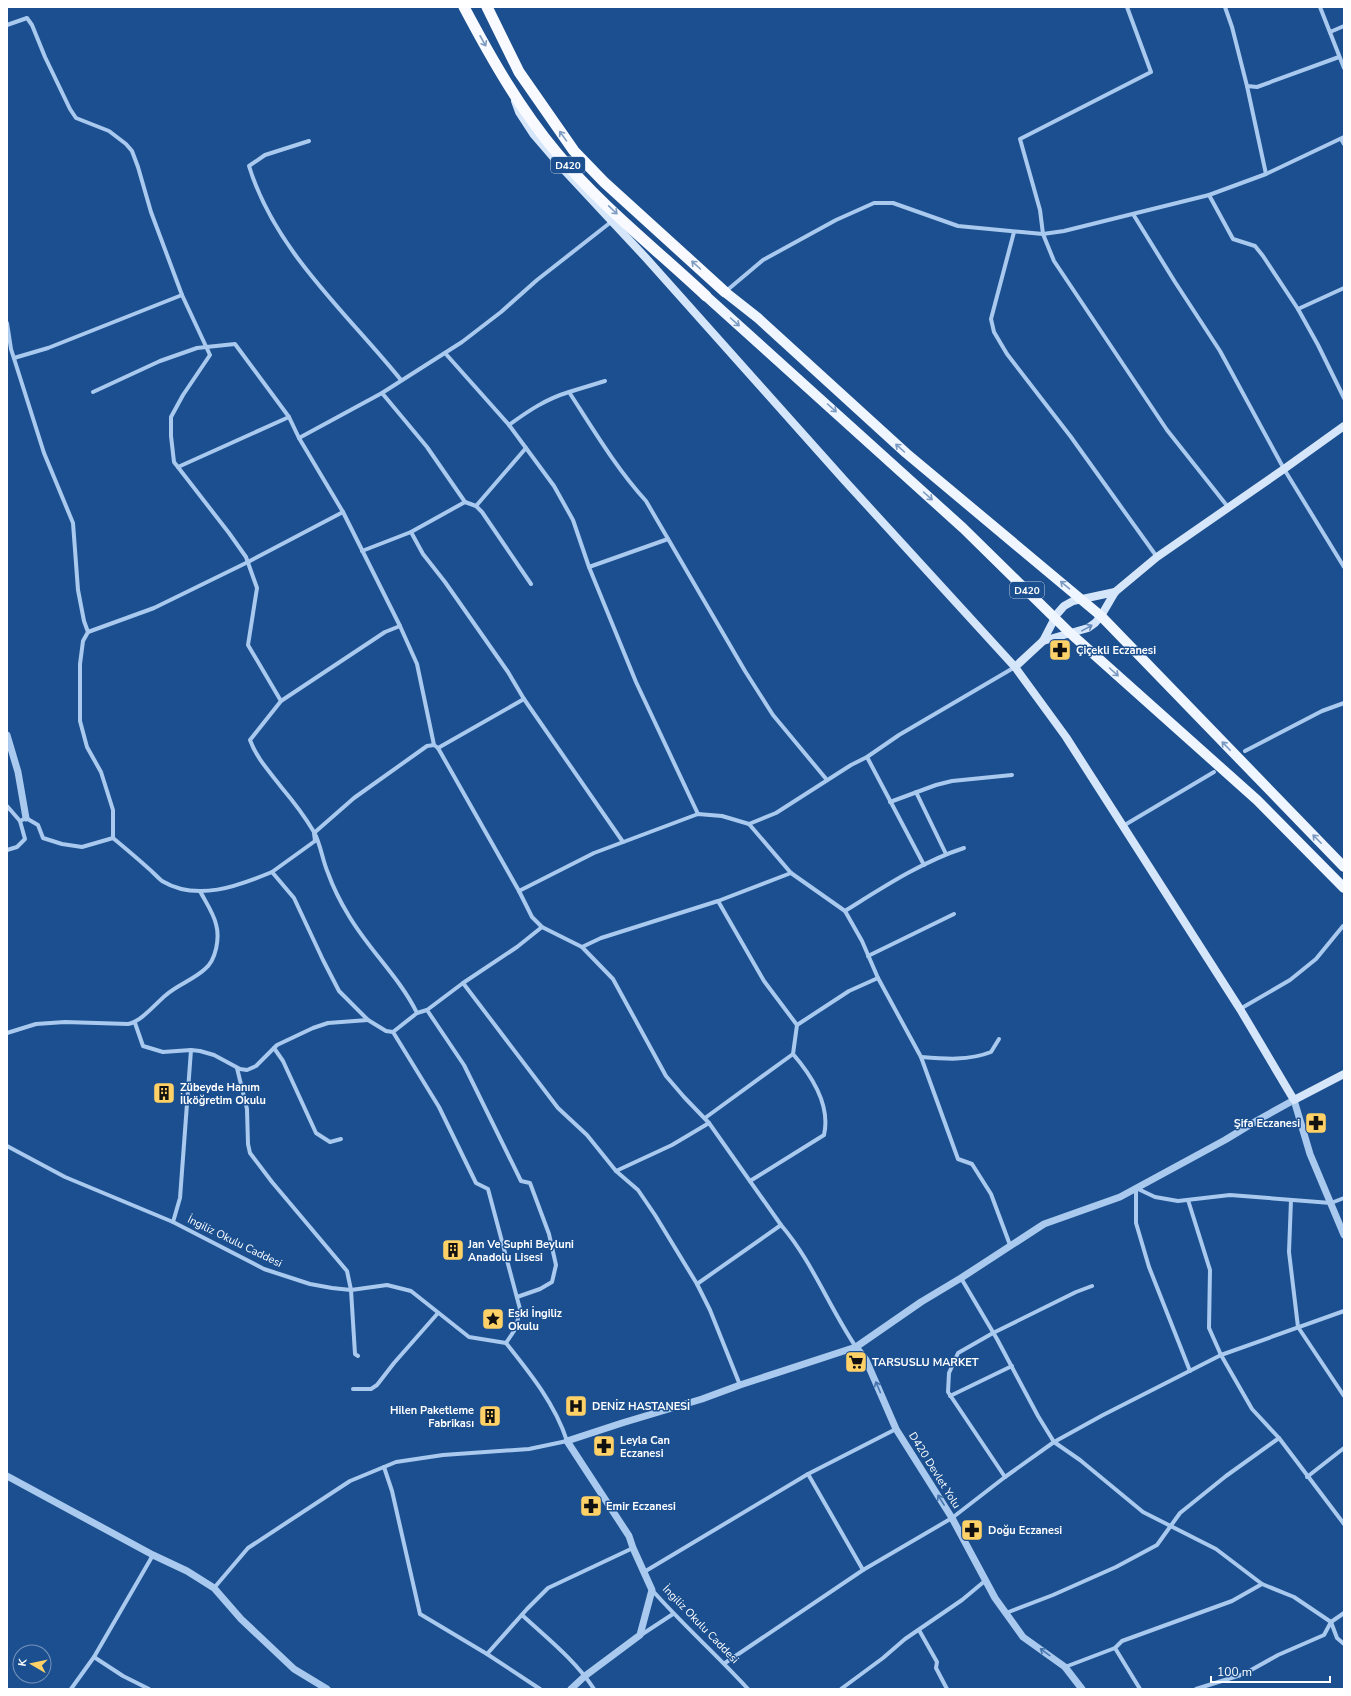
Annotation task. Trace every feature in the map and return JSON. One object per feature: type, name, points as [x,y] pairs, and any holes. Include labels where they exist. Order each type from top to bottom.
[{"type":"highway","name":"D420","points":[[464,7],[514,93],[558,154],[583,181],[706,296]]},
{"type":"highway","name":"D420","points":[[487,7],[519,72],[574,151],[604,182],[725,292]]},
{"type":"main road","points":[[514,93],[519,112],[534,135],[845,481],[1015,667],[1066,737],[1240,1009],[1294,1100],[1344,1074]]},
{"type":"main road","points":[[725,292],[758,318],[906,453],[1101,616],[1344,867]]},
{"type":"main road","name":"D420","points":[[706,296],[963,528],[1070,633],[1257,800],[1344,888]]},
{"type":"main road","points":[[1043,641],[1077,632],[1088,628],[1095,623],[1101,616],[1115,592],[1157,557],[1344,426]]},
{"type":"main road","points":[[1015,667],[1043,641],[1055,618],[1064,606],[1072,601],[1115,592]]},
{"type":"street","points":[[1127,7],[1151,72],[1020,139],[1040,210],[1043,234],[1054,261],[1167,430],[1228,507]]},
{"type":"street","points":[[1225,7],[1232,27],[1247,86],[1266,174]]},
{"type":"street","points":[[1320,7],[1344,68]]},
{"type":"street","points":[[7,26],[27,18],[32,25],[70,109],[76,118],[109,131],[126,144],[132,151],[151,212],[182,295],[210,355],[183,395],[171,417],[171,436],[174,462],[229,533],[248,562],[257,588],[248,645],[281,701]]},
{"type":"street","points":[[1330,32],[1344,26]]},
{"type":"street","points":[[1247,86],[1257,87],[1339,56]]},
{"type":"street","points":[[725,292],[763,260],[836,220],[874,203],[892,203],[958,226],[1043,234],[1064,232],[1175,205],[1209,195],[1266,174],[1342,138],[1344,144]]},
{"type":"street","points":[[309,142],[265,156],[249,166],[261,199],[277,230],[305,267],[401,380]]},
{"type":"street","points":[[1209,195],[1233,239],[1255,246],[1298,309],[1318,345],[1344,398]]},
{"type":"street","points":[[1133,214],[1174,282],[1220,351],[1284,469],[1344,566]]},
{"type":"street","points":[[299,438],[382,393],[445,354],[501,312],[537,280],[611,222]]},
{"type":"street","points":[[1014,232],[991,319],[994,332],[1007,354],[1071,437],[1157,557]]},
{"type":"street","points":[[1298,309],[1344,288]]},
{"type":"street","points":[[14,358],[48,348],[182,295]]},
{"type":"street","points":[[7,323],[9,350],[14,358],[44,453],[73,523],[78,590],[84,621],[88,632]]},
{"type":"street","points":[[93,392],[160,361],[197,348],[235,344],[289,417],[299,438],[343,512],[400,626],[417,664],[436,747],[519,891],[532,917],[542,927],[582,947],[613,979],[666,1076],[709,1123],[781,1225],[792,1238],[841,1324],[856,1347]]},
{"type":"street","points":[[445,354],[509,425],[554,486],[573,520],[589,567],[636,682],[698,814]]},
{"type":"street","points":[[509,425],[553,397],[605,381]]},
{"type":"street","points":[[569,392],[615,463],[646,502],[745,671],[773,715],[827,780]]},
{"type":"street","points":[[382,393],[427,447],[460,492],[465,502],[476,506],[531,584]]},
{"type":"street","points":[[178,467],[289,417]]},
{"type":"street","points":[[476,506],[526,448]]},
{"type":"street","points":[[362,551],[411,532],[465,502]]},
{"type":"street","points":[[113,838],[114,810],[101,772],[87,747],[80,721],[80,664],[83,641],[88,632],[154,608],[248,562],[343,512]]},
{"type":"street","points":[[411,532],[423,554],[445,582],[508,672],[524,699],[623,842]]},
{"type":"street","points":[[589,567],[668,539]]},
{"type":"street","points":[[400,626],[384,632],[281,701],[250,740],[262,763],[314,833],[321,848],[327,872],[349,917],[361,936],[411,1000],[417,1013]]},
{"type":"street","points":[[749,824],[776,813],[827,780],[867,757],[899,735],[1015,667]]},
{"type":"street","points":[[314,833],[354,798],[427,746],[436,747],[524,699]]},
{"type":"street","points":[[1245,751],[1322,711],[1344,703]]},
{"type":"street","points":[[7,735],[18,772],[25,839],[17,847],[7,850]]},
{"type":"street","points":[[867,757],[924,865]]},
{"type":"street","points":[[1123,826],[1214,772]]},
{"type":"street","points":[[890,802],[936,785],[1012,774]]},
{"type":"street","points":[[916,792],[946,854]]},
{"type":"street","points":[[7,806],[23,820],[38,826],[43,838],[62,844],[82,847],[113,838]]},
{"type":"street","points":[[519,891],[594,853],[698,814],[722,816],[749,824],[790,873],[844,911],[862,941],[878,978],[921,1057],[958,1158],[972,1164],[991,1194],[1010,1245]]},
{"type":"street","points":[[113,838],[163,881],[182,888],[200,891],[218,890],[243,884],[272,872],[315,841],[314,833]]},
{"type":"street","points":[[844,911],[884,886],[924,865],[946,854],[964,848]]},
{"type":"street","points":[[272,872],[294,898],[319,953],[339,991],[368,1020],[386,1031],[392,1032],[417,1013],[427,1010],[463,983],[517,947],[542,927]]},
{"type":"street","points":[[582,947],[601,938],[718,901],[790,873]]},
{"type":"street","points":[[7,1033],[36,1024],[65,1022],[135,1023],[168,993],[206,969],[214,958],[217,939],[217,924],[200,891]]},
{"type":"street","points":[[705,1118],[793,1054],[797,1025],[764,981],[718,901]]},
{"type":"street","points":[[868,956],[954,914]]},
{"type":"street","points":[[1240,1009],[1290,980],[1311,964],[1329,945],[1343,926]]},
{"type":"street","points":[[797,1025],[849,991],[878,978]]},
{"type":"street","points":[[463,983],[558,1108],[588,1135],[616,1171],[638,1190],[669,1237],[697,1284],[710,1310],[740,1385]]},
{"type":"street","points":[[427,1010],[464,1065],[521,1181],[530,1183],[549,1234],[556,1264],[552,1282],[540,1290],[517,1297]]},
{"type":"street","points":[[135,1023],[142,1046],[163,1052],[191,1050],[214,1054],[237,1068],[247,1070],[256,1066],[274,1048],[291,1038],[328,1023],[368,1020]]},
{"type":"street","points":[[392,1032],[439,1107],[476,1183],[488,1189],[520,1309],[516,1328],[506,1343]]},
{"type":"street","points":[[921,1057],[969,1059],[991,1052],[999,1039]]},
{"type":"street","points":[[274,1048],[283,1061],[316,1133],[330,1142],[341,1139]]},
{"type":"street","points":[[173,1222],[180,1198],[191,1050]]},
{"type":"street","points":[[750,1180],[824,1135],[826,1127],[823,1104],[808,1072],[793,1054]]},
{"type":"street","points":[[237,1068],[247,1109],[248,1144],[250,1153],[272,1182],[347,1271],[351,1290],[355,1354],[358,1356]]},
{"type":"street","points":[[214,1588],[248,1548],[350,1481],[396,1462],[443,1455],[529,1449],[567,1441],[702,1399],[856,1347],[921,1302],[1044,1224],[1120,1197],[1225,1140],[1294,1100],[1310,1154],[1332,1203],[1344,1235]]},
{"type":"street","points":[[616,1171],[672,1145],[709,1123]]},
{"type":"street","name":"İngiliz Okulu Caddesi","points":[[7,1146],[65,1177],[173,1222],[264,1269],[310,1284],[351,1290],[387,1285],[411,1291],[469,1337],[506,1343],[552,1406],[562,1425],[567,1441],[629,1536],[652,1590],[673,1614],[725,1663],[748,1689]]},
{"type":"street","points":[[1136,1188],[1155,1197],[1178,1201],[1230,1195],[1332,1203],[1344,1198]]},
{"type":"street","points":[[1136,1188],[1136,1223],[1149,1267],[1190,1371]]},
{"type":"street","points":[[1188,1200],[1210,1270],[1209,1328],[1221,1355],[1252,1409],[1279,1438],[1344,1524]]},
{"type":"street","points":[[1291,1200],[1289,1252],[1298,1327],[1344,1396]]},
{"type":"street","points":[[697,1284],[781,1225]]},
{"type":"street","points":[[961,1278],[1054,1442],[1080,1460],[1143,1512],[1216,1549],[1262,1584],[1294,1597],[1331,1622],[1337,1638],[1344,1644]]},
{"type":"street","points":[[1006,1477],[950,1396],[948,1392],[948,1373],[958,1353],[993,1333],[1076,1292],[1092,1286]]},
{"type":"street","points":[[725,1663],[863,1570],[952,1518],[1054,1442],[1103,1415],[1221,1355],[1344,1311]]},
{"type":"street","points":[[353,1389],[371,1388],[377,1385],[394,1363],[438,1313]]},
{"type":"street","name":"D420 Devlet Yolu","points":[[856,1347],[866,1360],[896,1429],[952,1518],[986,1580],[994,1598],[1023,1637],[1065,1667],[1080,1688]]},
{"type":"street","points":[[950,1396],[1012,1366]]},
{"type":"street","points":[[644,1572],[808,1474],[896,1429]]},
{"type":"street","points":[[1005,1613],[1053,1595],[1116,1567],[1157,1545],[1180,1513],[1226,1476],[1279,1438]]},
{"type":"street","points":[[1307,1477],[1344,1448]]},
{"type":"street","points":[[384,1467],[392,1492],[420,1614],[487,1654],[540,1689]]},
{"type":"street","points":[[808,1474],[863,1570]]},
{"type":"street","points":[[7,1476],[153,1555],[187,1571],[214,1588],[241,1619],[294,1669],[318,1687],[327,1689]]},
{"type":"street","points":[[487,1654],[548,1588],[633,1548]]},
{"type":"street","points":[[71,1689],[94,1657],[153,1555]]},
{"type":"street","points":[[841,1689],[883,1658],[905,1638],[962,1600],[986,1580]]},
{"type":"street","points":[[1065,1667],[1115,1648],[1122,1641],[1232,1601],[1262,1584]]},
{"type":"street","points":[[640,1635],[652,1590]]},
{"type":"street","points":[[1196,1689],[1244,1674],[1278,1655],[1324,1635],[1331,1622],[1344,1613]]},
{"type":"street","points":[[571,1689],[585,1676],[640,1635],[673,1614]]},
{"type":"street","points":[[522,1615],[556,1646],[585,1676],[594,1689]]},
{"type":"street","points":[[919,1630],[937,1662],[936,1668],[947,1689]]},
{"type":"street","points":[[1115,1648],[1140,1689]]},
{"type":"street","points":[[94,1657],[123,1676],[149,1689]]},
{"type":"place","name":"Çiçekli Eczanesi","points":[[1060,650]]},
{"type":"place","name":"Zübeyde Hanım İlköğretim Okulu","points":[[164,1093]]},
{"type":"place","name":"Şifa Eczanesi","points":[[1316,1123]]},
{"type":"place","name":"Jan Ve Suphi Beyluni Anadolu Lisesi","points":[[453,1250]]},
{"type":"place","name":"Eski İngiliz Okulu","points":[[493,1319]]},
{"type":"place","name":"TARSUSLU MARKET","points":[[856,1362]]},
{"type":"place","name":"DENİZ HASTANESİ","points":[[576,1406]]},
{"type":"place","name":"Hilen Paketleme Fabrikası","points":[[490,1416]]},
{"type":"place","name":"Leyla Can Eczanesi","points":[[604,1446]]},
{"type":"place","name":"Emir Eczanesi","points":[[591,1506]]},
{"type":"place","name":"Doğu Eczanesi","points":[[972,1530]]}]
